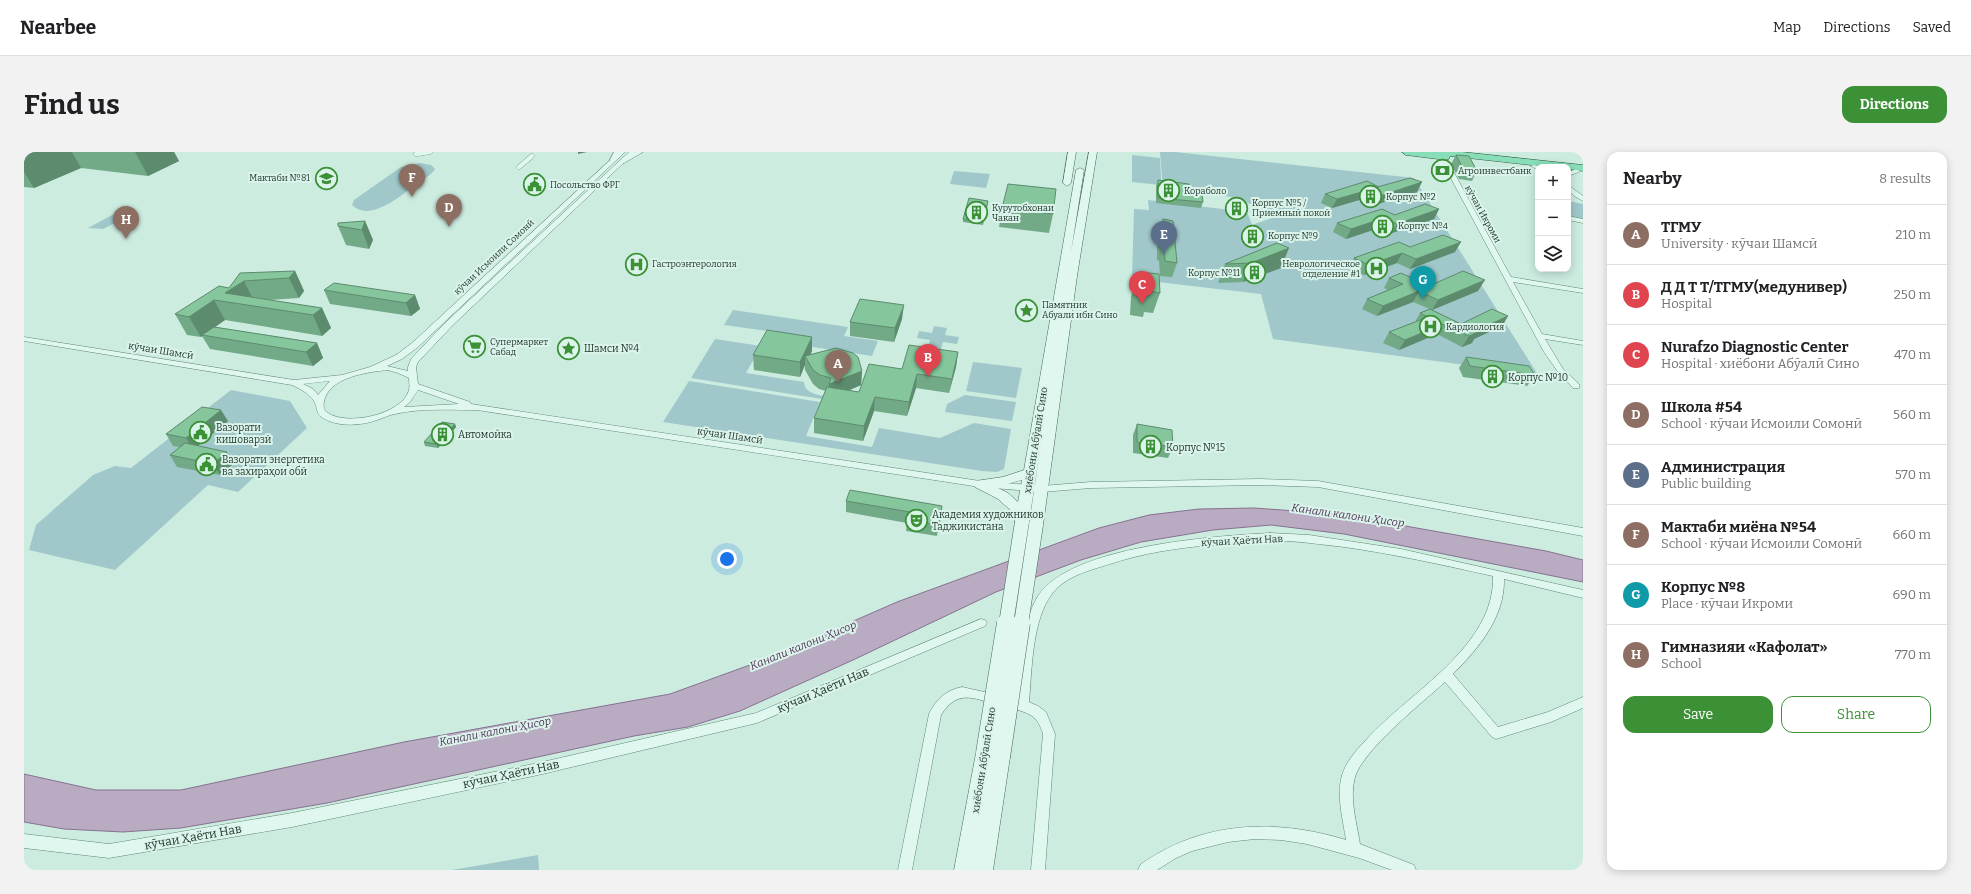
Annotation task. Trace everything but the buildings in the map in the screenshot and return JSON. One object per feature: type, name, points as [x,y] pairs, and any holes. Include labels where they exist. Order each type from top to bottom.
[{"type":"highway","points":[[1406,152],[1440,154],[1576,171]]},
{"type":"highway","points":[[1440,154],[1535,167]]},
{"type":"main road","points":[[1072,152],[1067,184],[1068,193],[1079,205],[1092,199],[1100,152]]},
{"type":"main road","name":"хиёбони Абӯалӣ Сино","points":[[983,870],[993,755],[1027,520],[1030,473],[1079,205],[1093,152]]},
{"type":"main road","name":"хиёбони Абӯалӣ Сино","points":[[1027,520],[1042,489],[1072,276],[1082,159]]},
{"type":"main road","points":[[980,484],[1004,481],[1030,473]]},
{"type":"main road","points":[[980,484],[1003,496],[1027,520]]},
{"type":"main road","name":"хиёбони Абӯалӣ Сино","points":[[964,870],[993,755]]},
{"type":"street","points":[[416,154],[430,152]]},
{"type":"street","points":[[613,160],[617,152]]},
{"type":"street","name":"кӯчаи Исмоили Сомонӣ","points":[[373,369],[399,357],[415,345],[622,152]]},
{"type":"street","name":"кӯчаи Исмоили Сомонӣ","points":[[414,381],[412,367],[414,360],[449,324],[632,152]]},
{"type":"street","points":[[622,162],[640,152]]},
{"type":"street","name":"кӯчаи Икроми","points":[[1440,154],[1539,336],[1562,373],[1576,386]]},
{"type":"street","points":[[519,167],[532,156]]},
{"type":"street","points":[[1571,190],[1583,199]]},
{"type":"street","points":[[569,201],[578,202]]},
{"type":"street","points":[[1571,219],[1583,221]]},
{"type":"street","points":[[1508,279],[1583,290]]},
{"type":"street","points":[[1539,336],[1583,343]]},
{"type":"street","name":"кӯчаи Шамсӣ","points":[[24,339],[294,383],[348,376],[373,369],[388,368],[401,371],[414,381],[438,395],[477,407],[980,484],[1042,489],[1091,485],[1252,482],[1318,484],[1583,532]]},
{"type":"street","name":"кӯчаи Шамсӣ","points":[[348,376],[328,388],[319,402],[319,408],[323,414],[338,421],[362,421],[393,411],[440,407],[477,407]]},
{"type":"street","name":"кӯчаи Шамсӣ","points":[[393,411],[411,396],[414,381]]},
{"type":"street","name":"кӯчаи Шамсӣ","points":[[294,383],[310,391],[319,402]]},
{"type":"street","name":"кӯчаи Ҳаёти Нав","points":[[1022,705],[1034,617],[1049,589],[1061,580],[1086,568],[1118,556],[1154,548],[1280,537],[1368,546],[1583,594]]},
{"type":"street","points":[[1354,848],[1347,797],[1348,776],[1370,743],[1462,658],[1486,627],[1494,610],[1499,594],[1498,574]]},
{"type":"street","name":"кӯчаи Ҳаёти Нав","points":[[24,841],[109,851],[292,820],[561,763],[757,718],[981,623]]},
{"type":"street","points":[[1446,674],[1496,734],[1551,716],[1583,702]]},
{"type":"street","points":[[905,870],[930,733],[935,714],[939,707],[952,694],[958,692],[966,692],[1022,705],[1043,716],[1049,734],[1038,870]]},
{"type":"street","points":[[1145,870],[1168,854],[1190,845],[1213,838],[1262,831],[1310,836],[1354,848],[1409,870]]},
{"type":"shaded area","points":[[1160,152],[1175,152],[1414,178],[1538,375],[1273,339],[1261,294],[1132,279],[1134,209],[1149,210],[1148,200],[1247,212],[1252,225],[1281,215],[1242,201],[1241,198],[1163,189]]},
{"type":"shaded area","points":[[1132,155],[1160,158],[1161,185],[1132,182]]},
{"type":"shaded area","points":[[420,163],[431,165],[435,169],[429,175],[386,205],[368,211],[359,210],[352,205],[354,200],[401,167]]},
{"type":"shaded area","points":[[954,171],[990,174],[986,188],[950,184]]},
{"type":"shaded area","points":[[1571,202],[1583,204],[1583,219],[1571,217]]},
{"type":"shaded area","points":[[114,214],[129,216],[103,229],[88,228]]},
{"type":"shaded area","points":[[733,310],[848,327],[844,336],[878,341],[872,356],[786,343],[790,334],[724,325]]},
{"type":"shaded area","points":[[934,326],[947,328],[945,335],[959,337],[957,344],[943,342],[941,349],[928,347],[930,340],[917,338],[919,331],[932,333]]},
{"type":"shaded area","points":[[715,339],[761,346],[746,373],[804,382],[804,385],[808,390],[823,396],[822,399],[691,378]]},
{"type":"shaded area","points":[[973,362],[1022,368],[1016,398],[966,391]]},
{"type":"shaded area","points":[[689,381],[820,402],[806,436],[872,447],[879,428],[940,438],[974,423],[1011,429],[1004,469],[997,472],[982,471],[663,422]]},
{"type":"shaded area","points":[[231,390],[290,401],[307,428],[238,492],[208,485],[115,570],[29,550],[36,525],[93,475],[115,466],[131,468]]},
{"type":"shaded area","points":[[965,395],[1016,402],[1012,421],[945,412],[947,404]]},
{"type":"shaded area","points":[[538,855],[539,870],[452,870]]},
{"type":"water","name":"Канали калони Ҳисор","points":[[1254,508],[1338,514],[1546,551],[1583,560],[1583,582],[1344,534],[1271,525],[1213,530],[1141,542],[1081,560],[996,592],[853,660],[740,711],[688,727],[634,736],[327,803],[181,828],[123,832],[64,829],[24,822],[24,774],[96,790],[181,790],[404,742],[670,694],[769,658],[897,602],[1099,528],[1149,515],[1199,509]]},
{"type":"place","name":"Агроинвестбанк","points":[[1443,171]]},
{"type":"place","name":"Мактаби №81","points":[[326,178]]},
{"type":"place","name":"Посольство ФРГ","points":[[534,185]]},
{"type":"place","name":"Кораболо","points":[[1168,191]]},
{"type":"place","name":"Мактаби миёна №54","points":[[412,197]]},
{"type":"place","name":"Корпус №2","points":[[1370,197]]},
{"type":"place","name":"Корпус №5 / Приемный покой","points":[[1236,208]]},
{"type":"place","name":"Курутобхонаи Чакан","points":[[976,213]]},
{"type":"place","name":"Корпус №4","points":[[1383,226]]},
{"type":"place","name":"Школа #54","points":[[449,227]]},
{"type":"place","name":"Корпус №9","points":[[1252,236]]},
{"type":"place","name":"Гимназияи «Кафолат»","points":[[126,239]]},
{"type":"place","name":"Администрация","points":[[1164,254]]},
{"type":"place","name":"Гастроэнтерология","points":[[637,264]]},
{"type":"place","name":"Неврологическое отделение #1","points":[[1376,269]]},
{"type":"place","name":"Корпус №11","points":[[1255,273]]},
{"type":"place","name":"Корпус №8","points":[[1423,299]]},
{"type":"place","name":"Nurafzo Diagnostic Center","points":[[1142,304]]},
{"type":"place","name":"Памятник Абуали ибн Сино","points":[[1027,310]]},
{"type":"place","name":"Кардиология","points":[[1431,327]]},
{"type":"place","name":"Супермаркет Сабад","points":[[475,347]]},
{"type":"place","name":"Шамси №4","points":[[568,348]]},
{"type":"place","name":"Д Д Т Т/ТГМУ(медунивер)","points":[[928,377]]},
{"type":"place","name":"Корпус №10","points":[[1492,377]]},
{"type":"place","name":"ТГМУ","points":[[838,383]]},
{"type":"place","name":"Вазорати кишоварзӣ","points":[[201,433]]},
{"type":"place","name":"Автомойка","points":[[443,434]]},
{"type":"place","name":"Корпус №15","points":[[1150,447]]},
{"type":"place","name":"Вазорати энергетика ва захираҳои обӣ","points":[[206,465]]},
{"type":"place","name":"Академия художников Таджикистана","points":[[916,520]]}]
